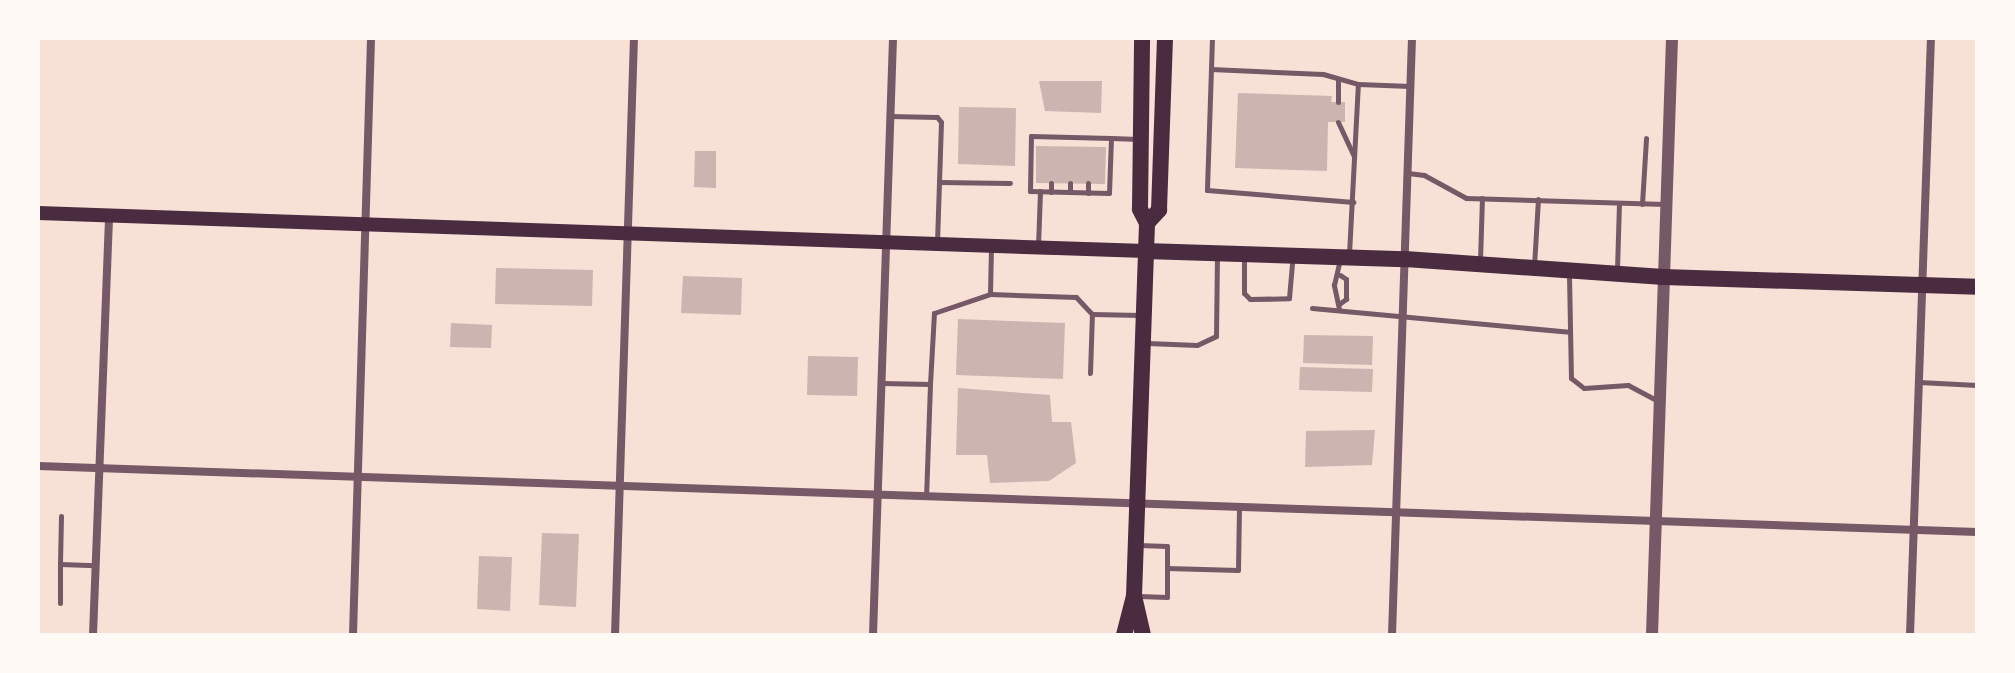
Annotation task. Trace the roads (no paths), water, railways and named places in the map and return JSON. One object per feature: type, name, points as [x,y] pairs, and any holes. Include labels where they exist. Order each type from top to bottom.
[{"type":"main road","points":[[1124,635],[1134,596],[1147,223],[1140,209],[1142,38]]},
{"type":"main road","points":[[1147,223],[1159,210],[1165,38]]},
{"type":"main road","points":[[38,213],[627,230],[1405,259],[1663,277],[1977,287]]},
{"type":"main road","points":[[1134,596],[1143,635]]},
{"type":"street","points":[[353,635],[371,38]]},
{"type":"street","points":[[615,635],[634,38]]},
{"type":"street","points":[[873,635],[893,38]]},
{"type":"street","points":[[1392,635],[1412,38]]},
{"type":"street","points":[[1652,635],[1672,38]]},
{"type":"street","points":[[1910,635],[1931,38]]},
{"type":"street","points":[[93,635],[109,215]]},
{"type":"street","points":[[38,466],[1977,532]]},
{"type":"lane","points":[[1212,38],[1207,190],[1354,202]]},
{"type":"lane","points":[[1211,69],[1338,79],[1358,84],[1411,86]]},
{"type":"lane","points":[[1338,79],[1338,102]]},
{"type":"lane","points":[[1339,306],[1334,285],[1345,257],[1354,202],[1358,84]]},
{"type":"lane","points":[[890,116],[937,117],[937,242]]},
{"type":"lane","points":[[1338,122],[1355,156]]},
{"type":"lane","points":[[1111,138],[1109,193],[1030,191],[1031,136],[1052,137],[1071,137],[1089,138],[1111,138],[1141,139]]},
{"type":"lane","points":[[1052,137],[1052,146]]},
{"type":"lane","points":[[1071,137],[1071,147]]},
{"type":"lane","points":[[1089,138],[1089,147]]},
{"type":"lane","points":[[1642,204],[1646,138]]},
{"type":"lane","points":[[1408,173],[1438,181],[1455,196],[1666,205]]},
{"type":"lane","points":[[939,182],[1010,183]]},
{"type":"lane","points":[[1051,183],[1051,192]]},
{"type":"lane","points":[[1070,183],[1070,192]]},
{"type":"lane","points":[[1088,183],[1088,193]]},
{"type":"lane","points":[[1038,246],[1040,191]]},
{"type":"lane","points":[[1480,264],[1482,198]]},
{"type":"lane","points":[[1534,268],[1538,199]]},
{"type":"lane","points":[[1617,274],[1619,203]]},
{"type":"lane","points":[[990,294],[991,244]]},
{"type":"lane","points":[[1142,343],[1197,345],[1216,336],[1217,253]]},
{"type":"lane","points":[[1244,254],[1244,293],[1250,299],[1289,298],[1293,255]]},
{"type":"lane","points":[[1569,270],[1571,378],[1584,388],[1628,385],[1659,401]]},
{"type":"lane","points":[[1339,306],[1346,299],[1346,279],[1340,275]]},
{"type":"lane","points":[[926,497],[935,310],[990,294],[1076,297],[1092,314],[1090,373]]},
{"type":"lane","points":[[1312,308],[1339,306],[1403,316],[1569,332]]},
{"type":"lane","points":[[1092,314],[1143,315]]},
{"type":"lane","points":[[1919,382],[1977,385]]},
{"type":"lane","points":[[881,383],[930,384]]},
{"type":"lane","points":[[1167,568],[1238,570],[1239,508]]},
{"type":"lane","points":[[60,603],[61,516]]},
{"type":"lane","points":[[1134,596],[1167,597],[1167,546],[1135,545]]},
{"type":"lane","points":[[60,564],[96,565]]}]
